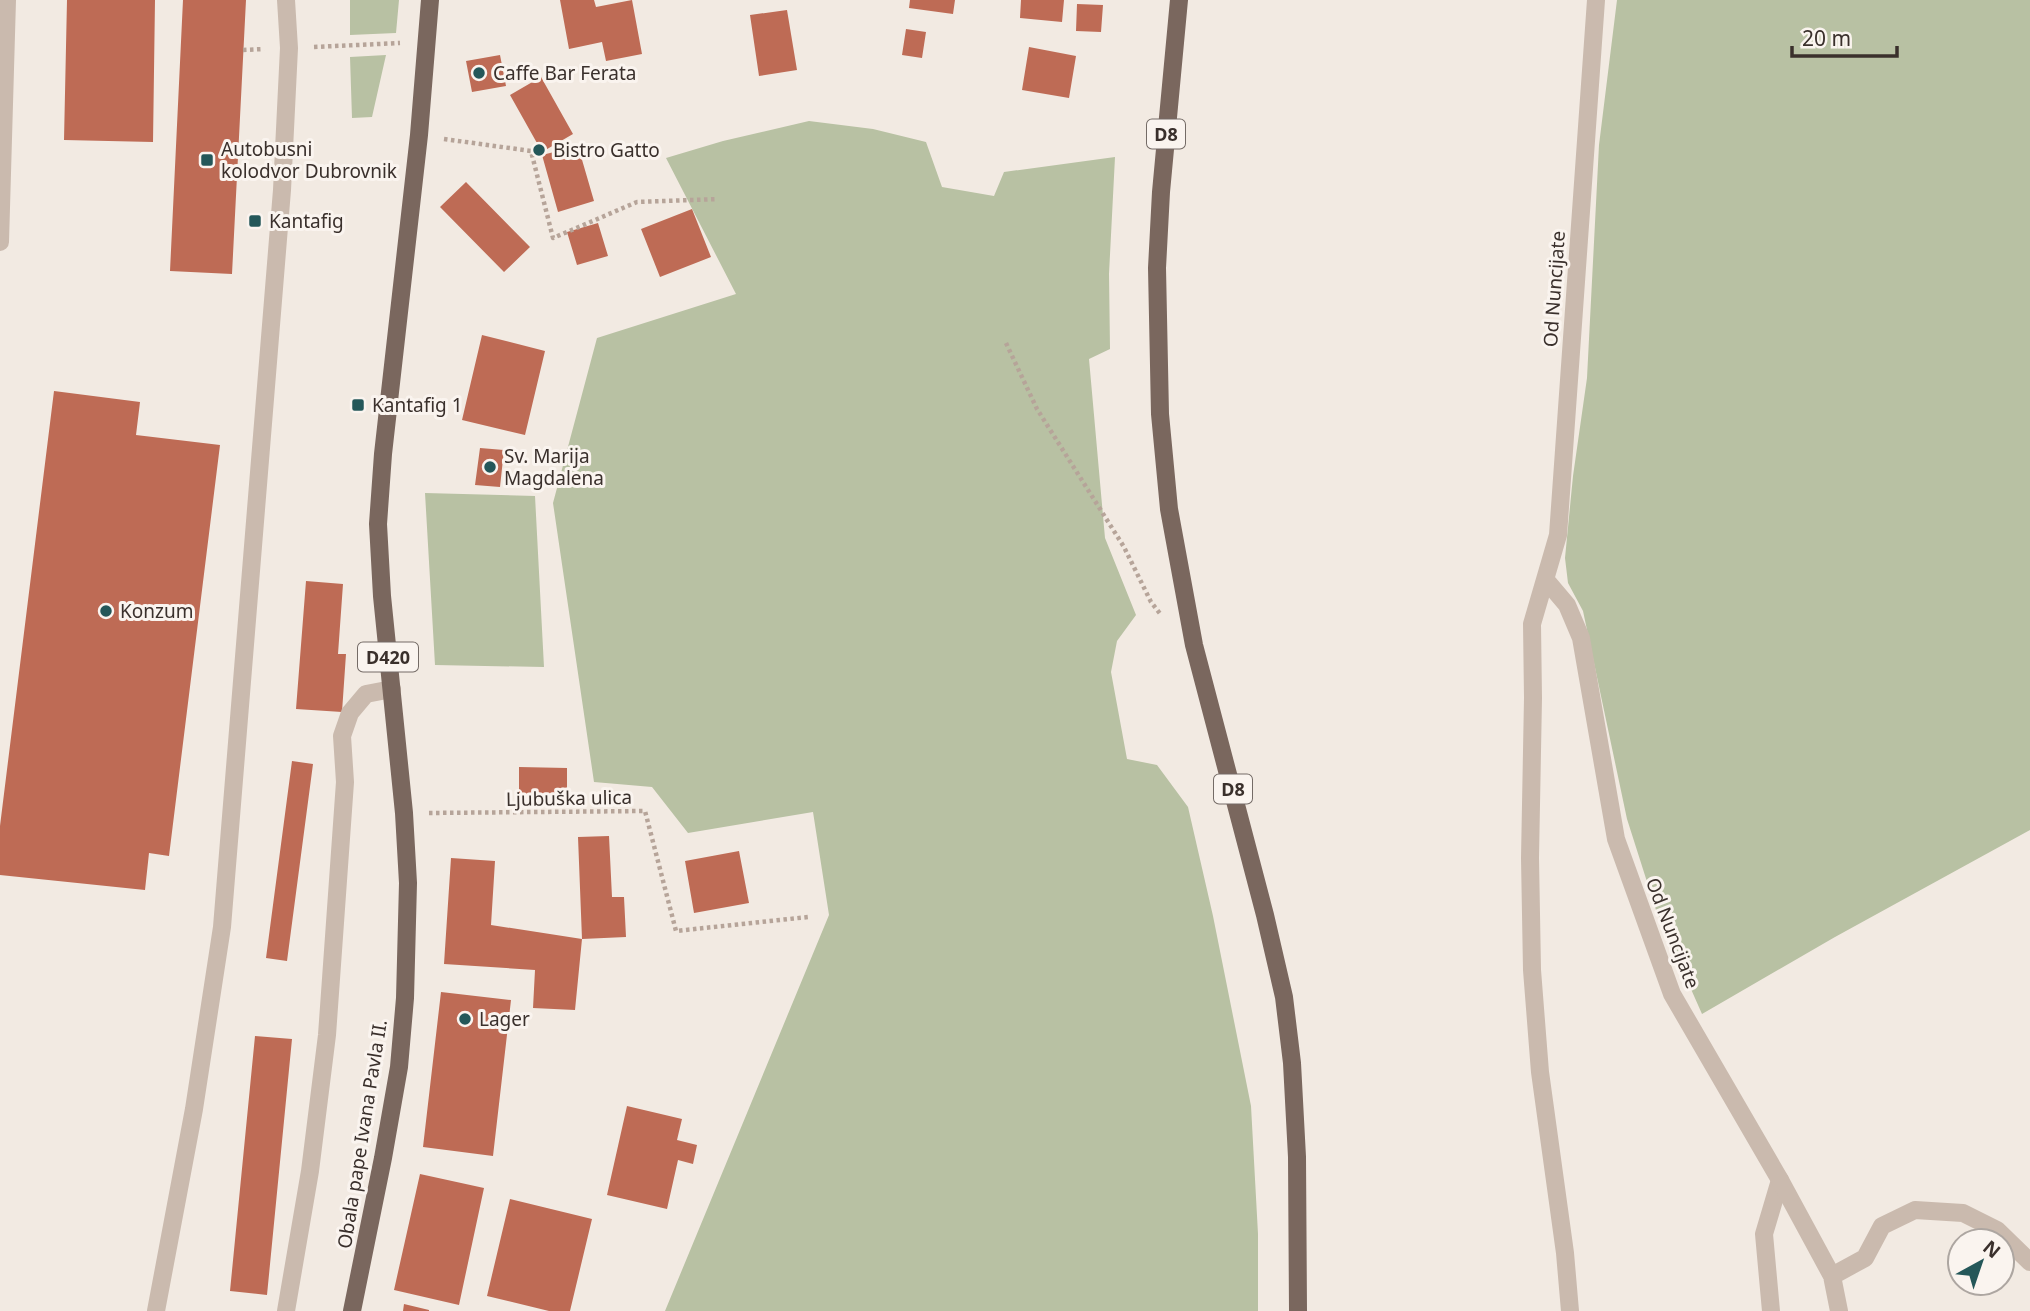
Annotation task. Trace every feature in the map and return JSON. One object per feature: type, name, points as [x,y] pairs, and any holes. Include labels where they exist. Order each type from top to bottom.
[{"type":"main road","name":"Obala pape Ivana Pavla II.","points":[[352,1311],[399,1067],[405,998],[407,896],[404,813],[382,597],[378,524],[384,440],[419,135],[428,42],[429,0]]},
{"type":"main road","name":"D8","points":[[1180,0],[1161,191],[1157,268],[1160,387],[1169,509],[1194,645],[1284,997],[1292,1063],[1297,1157],[1298,1311]]},
{"type":"street","points":[[0,242],[8,0]]},
{"type":"street","points":[[156,1311],[194,1109],[222,927],[281,204],[289,48],[286,0]]},
{"type":"street","name":"Od Nuncijate","points":[[1570,1311],[1565,1253],[1540,1072],[1532,970],[1532,624],[1558,535],[1596,0]]},
{"type":"street","name":"Od Nuncijate","points":[[1545,579],[1567,605],[1581,638],[1616,839],[1672,994],[1780,1180],[1832,1276],[1839,1311]]},
{"type":"street","points":[[286,1311],[310,1171],[327,1035],[345,782],[342,736],[350,713],[366,694],[392,689]]},
{"type":"street","points":[[1771,1311],[1764,1234],[1780,1180]]},
{"type":"street","points":[[1832,1276],[1865,1258],[1882,1227],[1915,1210],[1963,1213],[1997,1230],[2030,1262]]},
{"type":"path","points":[[243,50],[428,42]]},
{"type":"path","points":[[419,135],[531,151],[553,238],[637,202],[718,198]]},
{"type":"path","points":[[1006,343],[1037,409],[1125,547],[1152,602],[1174,634],[1194,645]]},
{"type":"path","name":"Ljubuška ulica","points":[[404,813],[645,811],[676,931],[808,917]]},
{"type":"green space","points":[[350,0],[399,0],[396,33],[350,35]]},
{"type":"green space","points":[[1617,0],[2030,0],[2030,830],[1702,1014],[1656,910],[1627,819],[1583,611],[1568,583],[1565,558],[1587,378],[1599,145]]},
{"type":"green space","points":[[386,55],[372,117],[352,118],[350,57]]},
{"type":"green space","points":[[809,121],[873,129],[926,142],[942,187],[994,196],[1004,172],[1115,157],[1109,274],[1110,349],[1089,359],[1105,538],[1136,615],[1117,641],[1111,672],[1127,759],[1157,765],[1188,807],[1251,1106],[1258,1234],[1258,1311],[665,1311],[829,915],[813,812],[688,833],[652,787],[594,782],[553,503],[597,338],[736,294],[666,158],[723,141]]},
{"type":"green space","points":[[425,493],[535,496],[544,667],[435,665]]},
{"type":"building","points":[[67,0],[155,0],[153,142],[64,140]]},
{"type":"building","name":"Autobusni kolodvor Dubrovnik","points":[[183,0],[246,0],[232,274],[170,271]]},
{"type":"building","points":[[560,0],[594,0],[596,7],[632,0],[642,54],[606,61],[602,42],[569,49]]},
{"type":"building","points":[[910,0],[955,0],[953,14],[909,8]]},
{"type":"building","points":[[1021,0],[1064,0],[1062,22],[1020,18]]},
{"type":"building","points":[[1077,4],[1103,5],[1101,32],[1076,31]]},
{"type":"building","points":[[787,10],[797,70],[759,76],[750,15]]},
{"type":"building","points":[[906,29],[926,32],[922,58],[902,55]]},
{"type":"building","points":[[1029,47],[1076,56],[1069,98],[1022,90]]},
{"type":"building","points":[[500,55],[506,86],[472,92],[466,61]]},
{"type":"building","points":[[541,77],[573,134],[542,152],[510,95]]},
{"type":"building","points":[[578,146],[594,201],[558,212],[542,155]]},
{"type":"building","points":[[466,182],[530,247],[504,272],[440,207]]},
{"type":"building","points":[[692,209],[711,257],[660,277],[641,229]]},
{"type":"building","points":[[598,223],[608,256],[577,265],[567,232]]},
{"type":"building","points":[[482,335],[545,351],[525,435],[462,420]]},
{"type":"building","points":[[54,391],[140,402],[136,435],[220,445],[169,856],[149,853],[145,890],[0,875],[0,826]]},
{"type":"building","name":"Sv. Marija Magdalena","points":[[480,448],[504,450],[500,487],[475,485]]},
{"type":"building","points":[[306,581],[343,584],[338,654],[346,654],[342,712],[296,709]]},
{"type":"building","points":[[292,761],[313,764],[287,961],[266,958]]},
{"type":"building","points":[[519,767],[567,768],[567,805],[519,804]]},
{"type":"building","points":[[609,836],[612,897],[624,897],[626,937],[582,939],[578,837]]},
{"type":"building","points":[[739,851],[749,903],[694,913],[685,861]]},
{"type":"building","points":[[451,858],[495,861],[491,925],[582,939],[575,1010],[533,1008],[535,970],[444,964]]},
{"type":"building","points":[[441,992],[511,1000],[493,1156],[423,1147]]},
{"type":"building","points":[[255,1036],[292,1039],[267,1295],[230,1291]]},
{"type":"building","points":[[627,1106],[682,1119],[677,1140],[697,1145],[693,1164],[678,1160],[667,1209],[607,1195]]},
{"type":"building","points":[[420,1174],[484,1188],[459,1305],[394,1290]]},
{"type":"building","points":[[510,1199],[592,1219],[570,1311],[549,1311],[487,1296]]},
{"type":"building","points":[[404,1304],[429,1310],[429,1311],[403,1311]]},
{"type":"place","name":"Caffe Bar Ferata","points":[[479,73]]},
{"type":"place","name":"Bistro Gatto","points":[[539,150]]},
{"type":"place","name":"Autobusni kolodvor Dubrovnik","points":[[207,160]]},
{"type":"place","name":"Kantafig","points":[[255,221]]},
{"type":"place","name":"Kantafig 1","points":[[358,405]]},
{"type":"place","name":"Sv. Marija Magdalena","points":[[490,467]]},
{"type":"place","name":"Konzum","points":[[106,611]]},
{"type":"place","name":"Lager","points":[[465,1019]]}]
